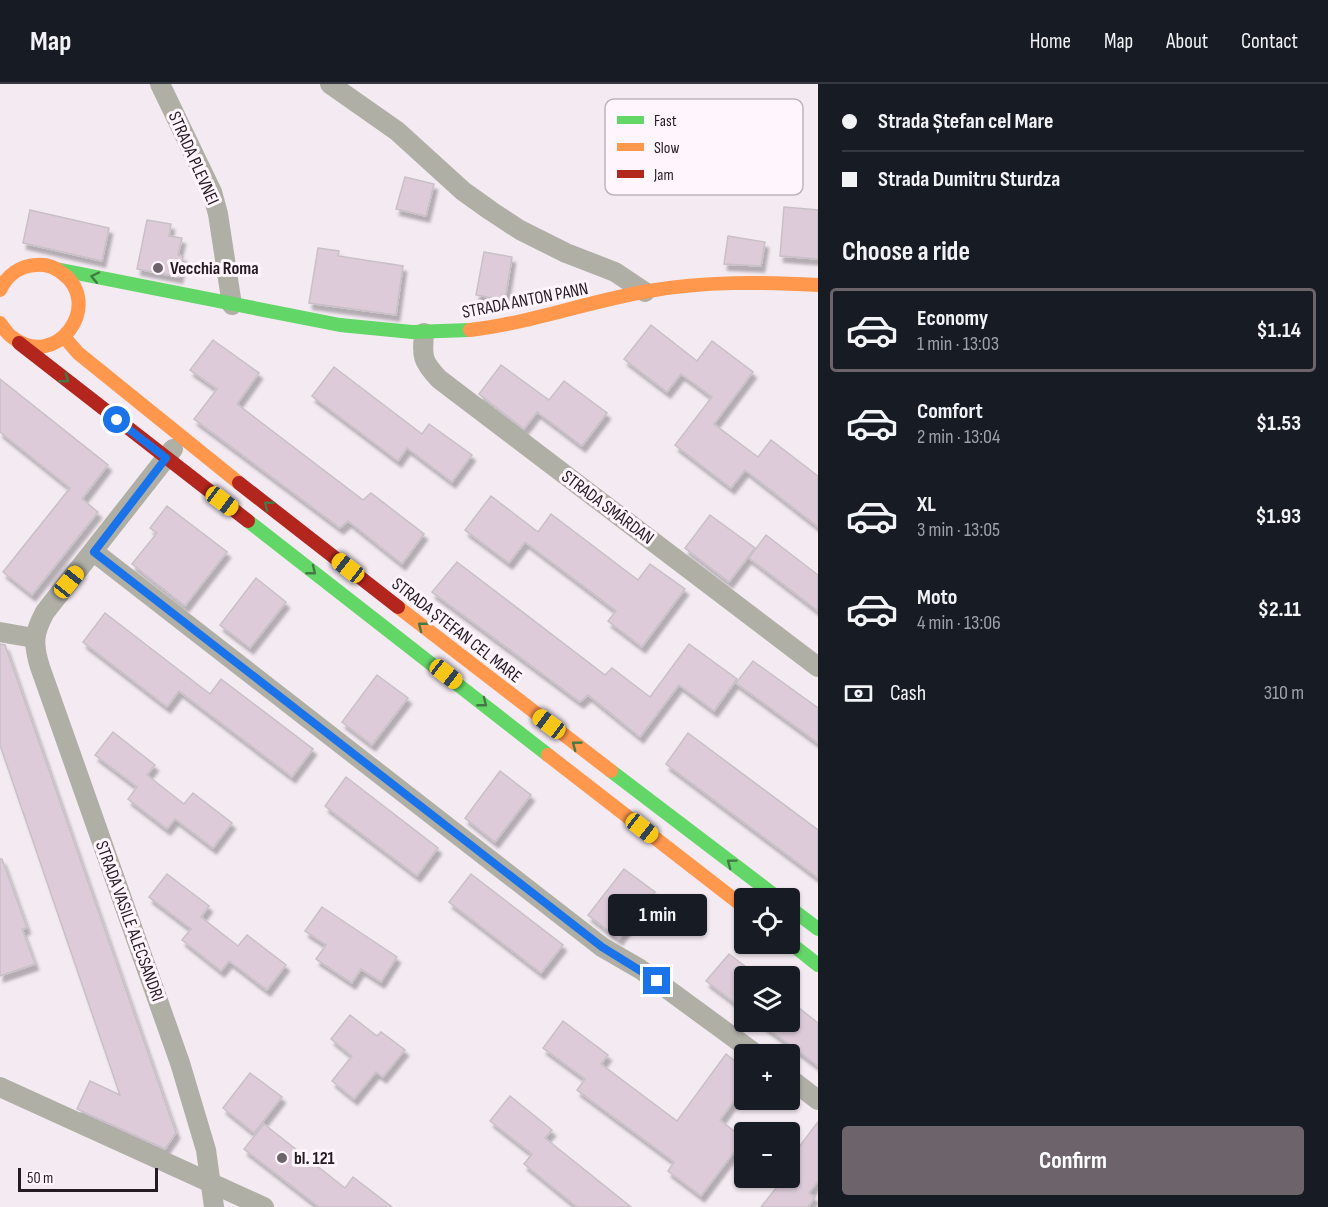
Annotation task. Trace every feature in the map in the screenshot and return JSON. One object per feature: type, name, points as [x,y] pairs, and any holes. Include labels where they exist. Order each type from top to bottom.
[{"type":"main road","points":[[15,258],[37,264]]},
{"type":"main road","name":"STRADA ANTON PANN","points":[[37,264],[232,305],[363,328],[424,333],[459,331],[524,322],[645,292],[684,285],[778,283],[818,285]]},
{"type":"main road","points":[[0,290],[11,274],[23,267],[37,264]]},
{"type":"main road","points":[[19,343],[30,347],[54,344],[64,338],[73,328],[84,301],[68,277],[56,269]]},
{"type":"main road","name":"STRADA ANTON PANN","points":[[112,292],[133,285]]},
{"type":"main road","points":[[0,324],[8,335],[734,899]]},
{"type":"main road","name":"STRADA ȘTEFAN CEL MARE","points":[[64,338],[78,353],[182,438],[477,669],[765,888]]},
{"type":"main road","points":[[800,915],[818,929]]},
{"type":"main road","points":[[800,950],[818,964]]},
{"type":"street","name":"STRADA PLEVNEI","points":[[160,84],[212,192],[218,214],[232,305]]},
{"type":"street","points":[[330,84],[397,131],[463,191],[490,211],[520,230],[566,253],[615,272],[645,292]]},
{"type":"street","name":"STRADA SMÂRDAN","points":[[424,333],[422,356],[427,367],[439,379],[818,667]]},
{"type":"street","points":[[0,632],[34,638],[45,612],[182,438]]},
{"type":"street","points":[[94,552],[602,947],[640,969],[742,1044]]},
{"type":"street","name":"STRADA VASILE ALECSANDRI","points":[[34,638],[40,667],[200,1124],[212,1183],[214,1207]]},
{"type":"street","points":[[800,1086],[818,1100]]},
{"type":"street","points":[[0,1087],[264,1207]]},
{"type":"building","points":[[405,177],[434,184],[426,216],[396,209]]},
{"type":"building","points":[[784,207],[818,210],[818,259],[780,256]]},
{"type":"building","points":[[30,210],[109,228],[102,261],[23,243]]},
{"type":"building","points":[[147,220],[171,224],[169,236],[182,238],[178,255],[183,256],[179,277],[137,269]]},
{"type":"building","points":[[728,236],[765,242],[761,266],[724,264]]},
{"type":"building","points":[[318,248],[339,251],[338,256],[403,266],[396,315],[309,303]]},
{"type":"building","points":[[484,252],[512,257],[505,300],[476,295]]},
{"type":"building","points":[[651,325],[697,361],[712,341],[753,372],[714,424],[758,457],[771,440],[818,476],[818,527],[745,470],[731,488],[675,445],[712,397],[681,374],[667,392],[624,359]]},
{"type":"building","points":[[213,340],[259,373],[237,404],[363,500],[371,493],[424,534],[402,564],[348,521],[340,528],[194,419],[217,389],[190,370]]},
{"type":"building","points":[[501,365],[549,400],[564,381],[607,413],[582,446],[537,412],[524,429],[479,394]]},
{"type":"building","points":[[334,367],[422,434],[429,424],[472,455],[452,482],[407,448],[398,461],[312,396]]},
{"type":"building","points":[[0,379],[108,465],[82,499],[98,512],[32,595],[3,572],[70,488],[0,432]]},
{"type":"building","points":[[491,496],[538,532],[551,514],[638,580],[650,564],[685,589],[642,647],[608,621],[616,611],[525,542],[509,563],[465,530]]},
{"type":"building","points":[[167,506],[227,552],[185,606],[132,564],[157,533],[150,528]]},
{"type":"building","points":[[710,515],[755,548],[729,582],[685,548]]},
{"type":"building","points":[[766,535],[818,575],[818,611],[749,558]]},
{"type":"building","points":[[457,562],[605,675],[612,668],[650,697],[689,644],[737,679],[714,711],[679,685],[640,737],[588,695],[580,702],[432,592]]},
{"type":"building","points":[[256,578],[286,602],[250,648],[220,625]]},
{"type":"building","points":[[105,613],[210,694],[221,679],[313,749],[292,777],[179,691],[167,707],[83,642]]},
{"type":"building","points":[[0,644],[5,645],[176,1133],[165,1149],[77,1109],[90,1081],[120,1095],[0,745]]},
{"type":"building","points":[[753,661],[818,708],[818,743],[736,683]]},
{"type":"building","points":[[377,675],[408,698],[372,745],[342,722]]},
{"type":"building","points":[[113,732],[155,765],[147,775],[184,804],[193,793],[232,823],[213,848],[175,819],[167,829],[128,799],[137,787],[95,755]]},
{"type":"building","points":[[688,733],[818,830],[818,878],[666,764]]},
{"type":"building","points":[[500,771],[531,795],[495,842],[465,818]]},
{"type":"building","points":[[346,777],[438,848],[417,876],[325,806]]},
{"type":"building","points":[[0,859],[2,859],[27,928],[22,929],[35,964],[0,976]]},
{"type":"building","points":[[624,869],[655,892],[619,939],[588,915]]},
{"type":"building","points":[[167,874],[209,906],[201,917],[238,946],[247,935],[286,965],[267,990],[229,961],[221,971],[182,940],[191,929],[149,897]]},
{"type":"building","points":[[471,874],[563,945],[541,973],[449,902]]},
{"type":"building","points":[[322,907],[397,957],[381,982],[361,969],[352,983],[316,959],[326,945],[305,931]]},
{"type":"building","points":[[729,954],[745,966],[734,966],[734,1002],[706,981]]},
{"type":"building","points":[[800,1009],[818,1023],[818,1066],[800,1053],[800,1044],[788,1044],[772,1032],[800,1032]]},
{"type":"building","points":[[350,1015],[377,1036],[381,1032],[405,1050],[383,1077],[376,1072],[354,1099],[332,1081],[352,1056],[331,1039]]},
{"type":"building","points":[[563,1021],[608,1055],[601,1064],[677,1121],[726,1054],[734,1060],[734,1101],[720,1120],[734,1131],[734,1152],[701,1196],[668,1171],[674,1162],[577,1090],[585,1079],[543,1048]]},
{"type":"building","points":[[250,1073],[282,1097],[254,1133],[223,1108]]},
{"type":"building","points":[[510,1096],[552,1130],[545,1138],[631,1207],[577,1207],[524,1164],[532,1154],[490,1121]]},
{"type":"building","points":[[818,1122],[818,1181],[809,1193],[815,1197],[808,1207],[761,1207],[776,1188],[800,1188],[800,1146]]},
{"type":"building","name":"bl. 121","points":[[264,1124],[345,1188],[353,1177],[392,1207],[319,1207],[244,1149]]},
{"type":"traffic: fast","points":[[56,269],[340,325],[412,332],[470,330]]},
{"type":"traffic: fast","points":[[248,521],[548,755]]},
{"type":"traffic: fast","points":[[611,771],[765,888]]},
{"type":"traffic: fast","points":[[800,915],[818,929]]},
{"type":"traffic: fast","points":[[800,951],[818,965]]},
{"type":"traffic: slow","points":[[0,290],[6,280],[19,269],[43,265],[62,273],[74,286],[79,301],[77,316],[70,330],[58,340],[44,346],[29,346],[12,337],[0,323]]},
{"type":"traffic: slow","points":[[470,330],[493,327],[627,295],[691,285],[733,283],[818,285]]},
{"type":"traffic: slow","points":[[65,338],[78,353],[239,483]]},
{"type":"traffic: slow","points":[[398,607],[611,771]]},
{"type":"traffic: slow","points":[[548,755],[734,899]]},
{"type":"traffic: jam","points":[[19,343],[248,521]]},
{"type":"traffic: jam","points":[[239,483],[398,607]]},
{"type":"place","name":"Vecchia Roma","points":[[158,268]]},
{"type":"place","name":"bl. 121","points":[[282,1158]]},
{"type":"route","points":[[117,420],[166,458],[94,552],[602,947],[657,981]]}]
